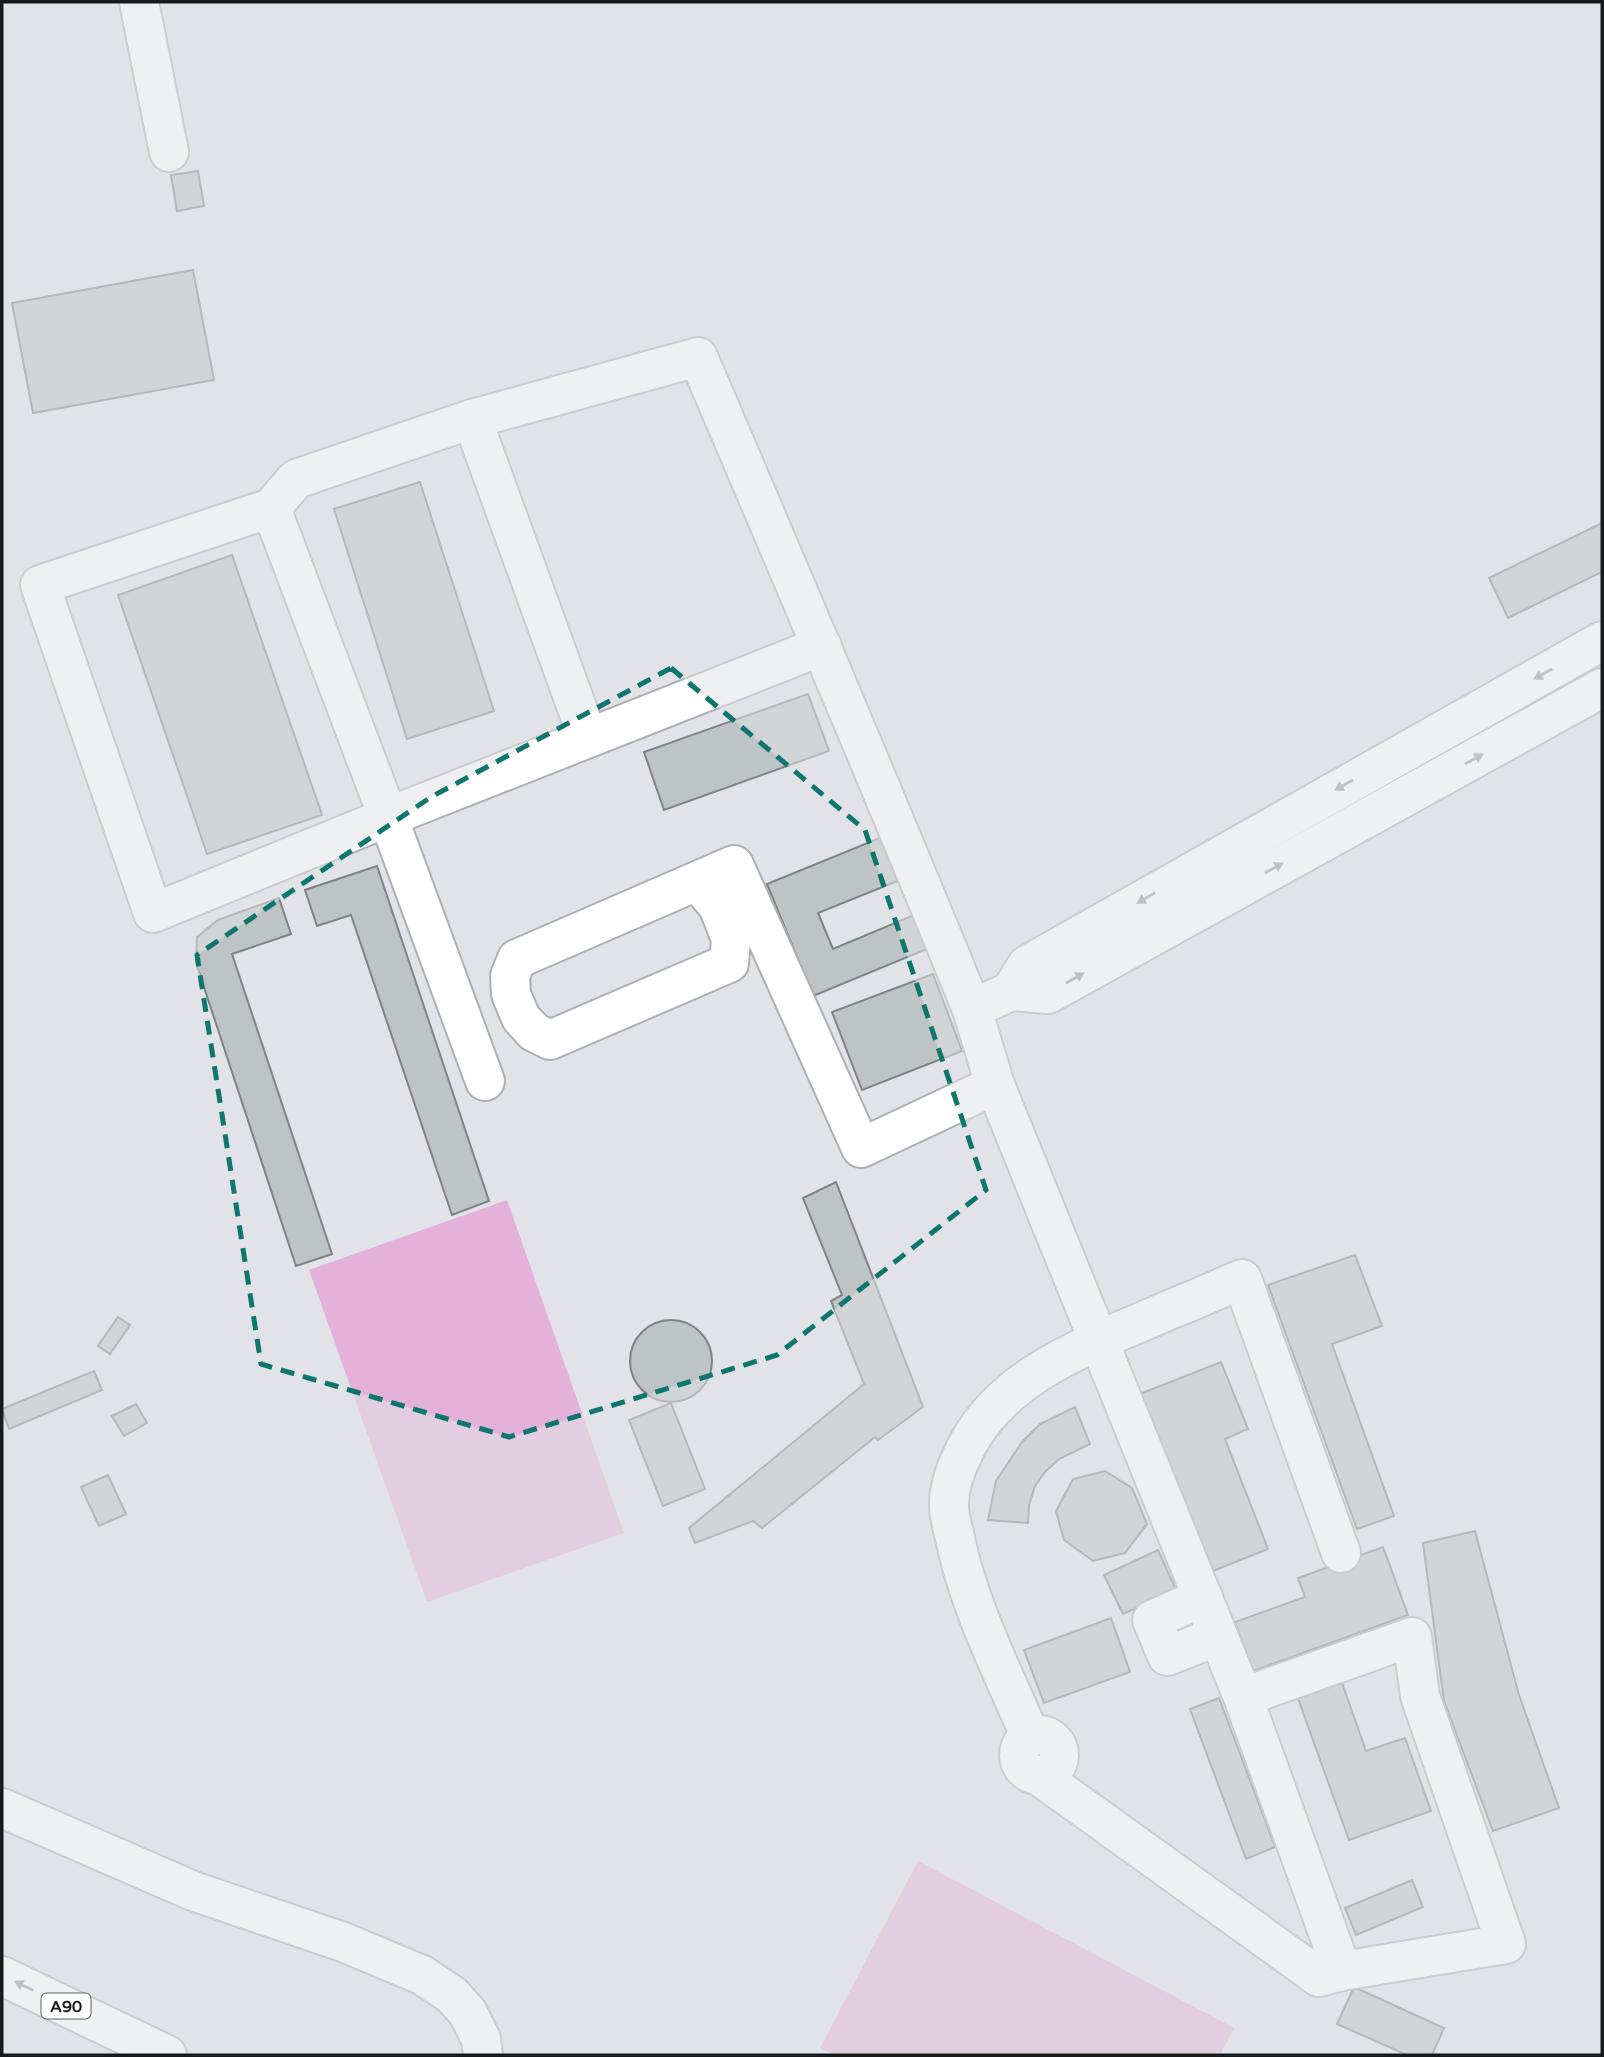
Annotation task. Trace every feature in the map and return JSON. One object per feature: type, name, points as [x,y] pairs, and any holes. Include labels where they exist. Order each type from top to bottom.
[{"type":"main road","points":[[139,2],[169,152]]},
{"type":"main road","points":[[822,646],[153,913],[40,584],[271,508],[296,479],[472,419],[698,357],[822,646],[972,1009],[995,1085],[1243,1697],[1342,1971]]},
{"type":"main road","points":[[472,419],[588,738]]},
{"type":"main road","points":[[271,508],[480,1068],[535,1033]]},
{"type":"main road","points":[[1011,991],[1027,965],[1602,640]]},
{"type":"main road","points":[[972,1009],[1011,991],[1048,994],[1602,688]]},
{"type":"main road","points":[[697,881],[719,906],[731,939],[729,963],[550,1040],[535,1033],[521,1018],[511,994],[510,976],[517,959],[697,881],[734,865],[861,1148],[995,1085]]},
{"type":"main road","points":[[454,997],[510,976]]},
{"type":"main road","points":[[1243,1697],[1412,1637],[1420,1696],[1506,1944],[1319,1977],[1038,1775],[1055,1766],[1059,1754],[1055,1742],[1044,1735],[1030,1736],[974,1603],[958,1553],[948,1507],[953,1475],[968,1442],[991,1409],[1021,1383],[1057,1360],[1242,1279],[1341,1553]]},
{"type":"main road","points":[[1203,1597],[1152,1620],[1167,1656],[1218,1636]]},
{"type":"main road","points":[[2,1808],[193,1891],[343,1942],[422,1975],[452,1995],[468,2013],[481,2039],[483,2055]]},
{"type":"main road","name":"A90","points":[[2,1976],[167,2055]]},
{"type":"main road","points":[[130,2037],[198,2055]]},
{"type":"highlighted area","points":[[671,668],[865,830],[986,1190],[777,1355],[509,1437],[261,1364],[197,955],[431,797]]},
{"type":"shaded area","points":[[507,1200],[624,1533],[427,1602],[309,1270]]},
{"type":"shaded area","points":[[918,1861],[1234,2028],[1220,2055],[835,2055],[820,2048]]},
{"type":"building","points":[[198,171],[204,206],[177,211],[171,175]]},
{"type":"building","points":[[193,270],[214,380],[33,413],[12,303]]},
{"type":"building","points":[[420,482],[494,711],[407,739],[334,509]]},
{"type":"building","points":[[1602,523],[1602,572],[1508,618],[1489,578]]},
{"type":"building","points":[[232,555],[322,815],[207,854],[118,595]]},
{"type":"building","points":[[808,694],[829,751],[664,810],[644,752]]},
{"type":"building","points":[[887,835],[905,878],[818,913],[833,949],[914,915],[927,949],[813,996],[767,884]]},
{"type":"building","points":[[377,866],[489,1201],[452,1215],[351,915],[317,926],[305,890]]},
{"type":"building","points":[[279,898],[291,934],[232,954],[332,1254],[296,1266],[196,963],[197,937],[218,920]]},
{"type":"building","points":[[933,974],[962,1051],[862,1090],[832,1012]]},
{"type":"building","points":[[836,1182],[923,1407],[878,1440],[875,1437],[762,1528],[753,1521],[695,1543],[689,1528],[864,1384],[831,1301],[842,1295],[803,1198]]},
{"type":"building","points":[[1355,1255],[1382,1326],[1332,1344],[1394,1516],[1357,1529],[1268,1285]]},
{"type":"building","points":[[118,1317],[130,1325],[110,1354],[98,1346]]},
{"type":"building","points":[[671,1320],[687,1323],[700,1332],[709,1345],[712,1361],[709,1377],[700,1390],[687,1399],[671,1402],[655,1399],[642,1390],[633,1377],[630,1361],[633,1345],[642,1332],[655,1323]]},
{"type":"building","points":[[1221,1362],[1248,1429],[1225,1439],[1268,1549],[1208,1573],[1137,1395]]},
{"type":"building","points":[[94,1371],[102,1390],[9,1429],[2,1409]]},
{"type":"building","points":[[671,1403],[705,1489],[663,1506],[629,1420]]},
{"type":"building","points":[[136,1404],[147,1423],[124,1436],[112,1416]]},
{"type":"building","points":[[1075,1407],[1090,1444],[1059,1459],[1045,1472],[1035,1486],[1029,1505],[1028,1523],[988,1520],[996,1481],[1022,1442],[1040,1424]]},
{"type":"building","points":[[1105,1471],[1132,1488],[1147,1524],[1125,1553],[1093,1561],[1064,1540],[1056,1511],[1073,1479]]},
{"type":"building","points":[[108,1475],[126,1514],[99,1526],[81,1487]]},
{"type":"building","points":[[1475,1531],[1519,1695],[1559,1808],[1493,1831],[1444,1701],[1423,1543]]},
{"type":"building","points":[[1383,1547],[1408,1615],[1253,1671],[1235,1622],[1305,1597],[1298,1578]]},
{"type":"building","points":[[1158,1550],[1176,1590],[1123,1614],[1104,1575]]},
{"type":"building","points":[[1111,1618],[1130,1672],[1044,1703],[1024,1650]]},
{"type":"building","points":[[1340,1677],[1366,1751],[1405,1738],[1431,1811],[1349,1840],[1296,1693]]},
{"type":"building","points":[[1219,1698],[1275,1847],[1246,1859],[1190,1709]]},
{"type":"building","points":[[1412,1880],[1423,1907],[1356,1935],[1345,1908]]},
{"type":"building","points":[[1354,1987],[1444,2028],[1432,2055],[1407,2055],[1337,2024]]}]
